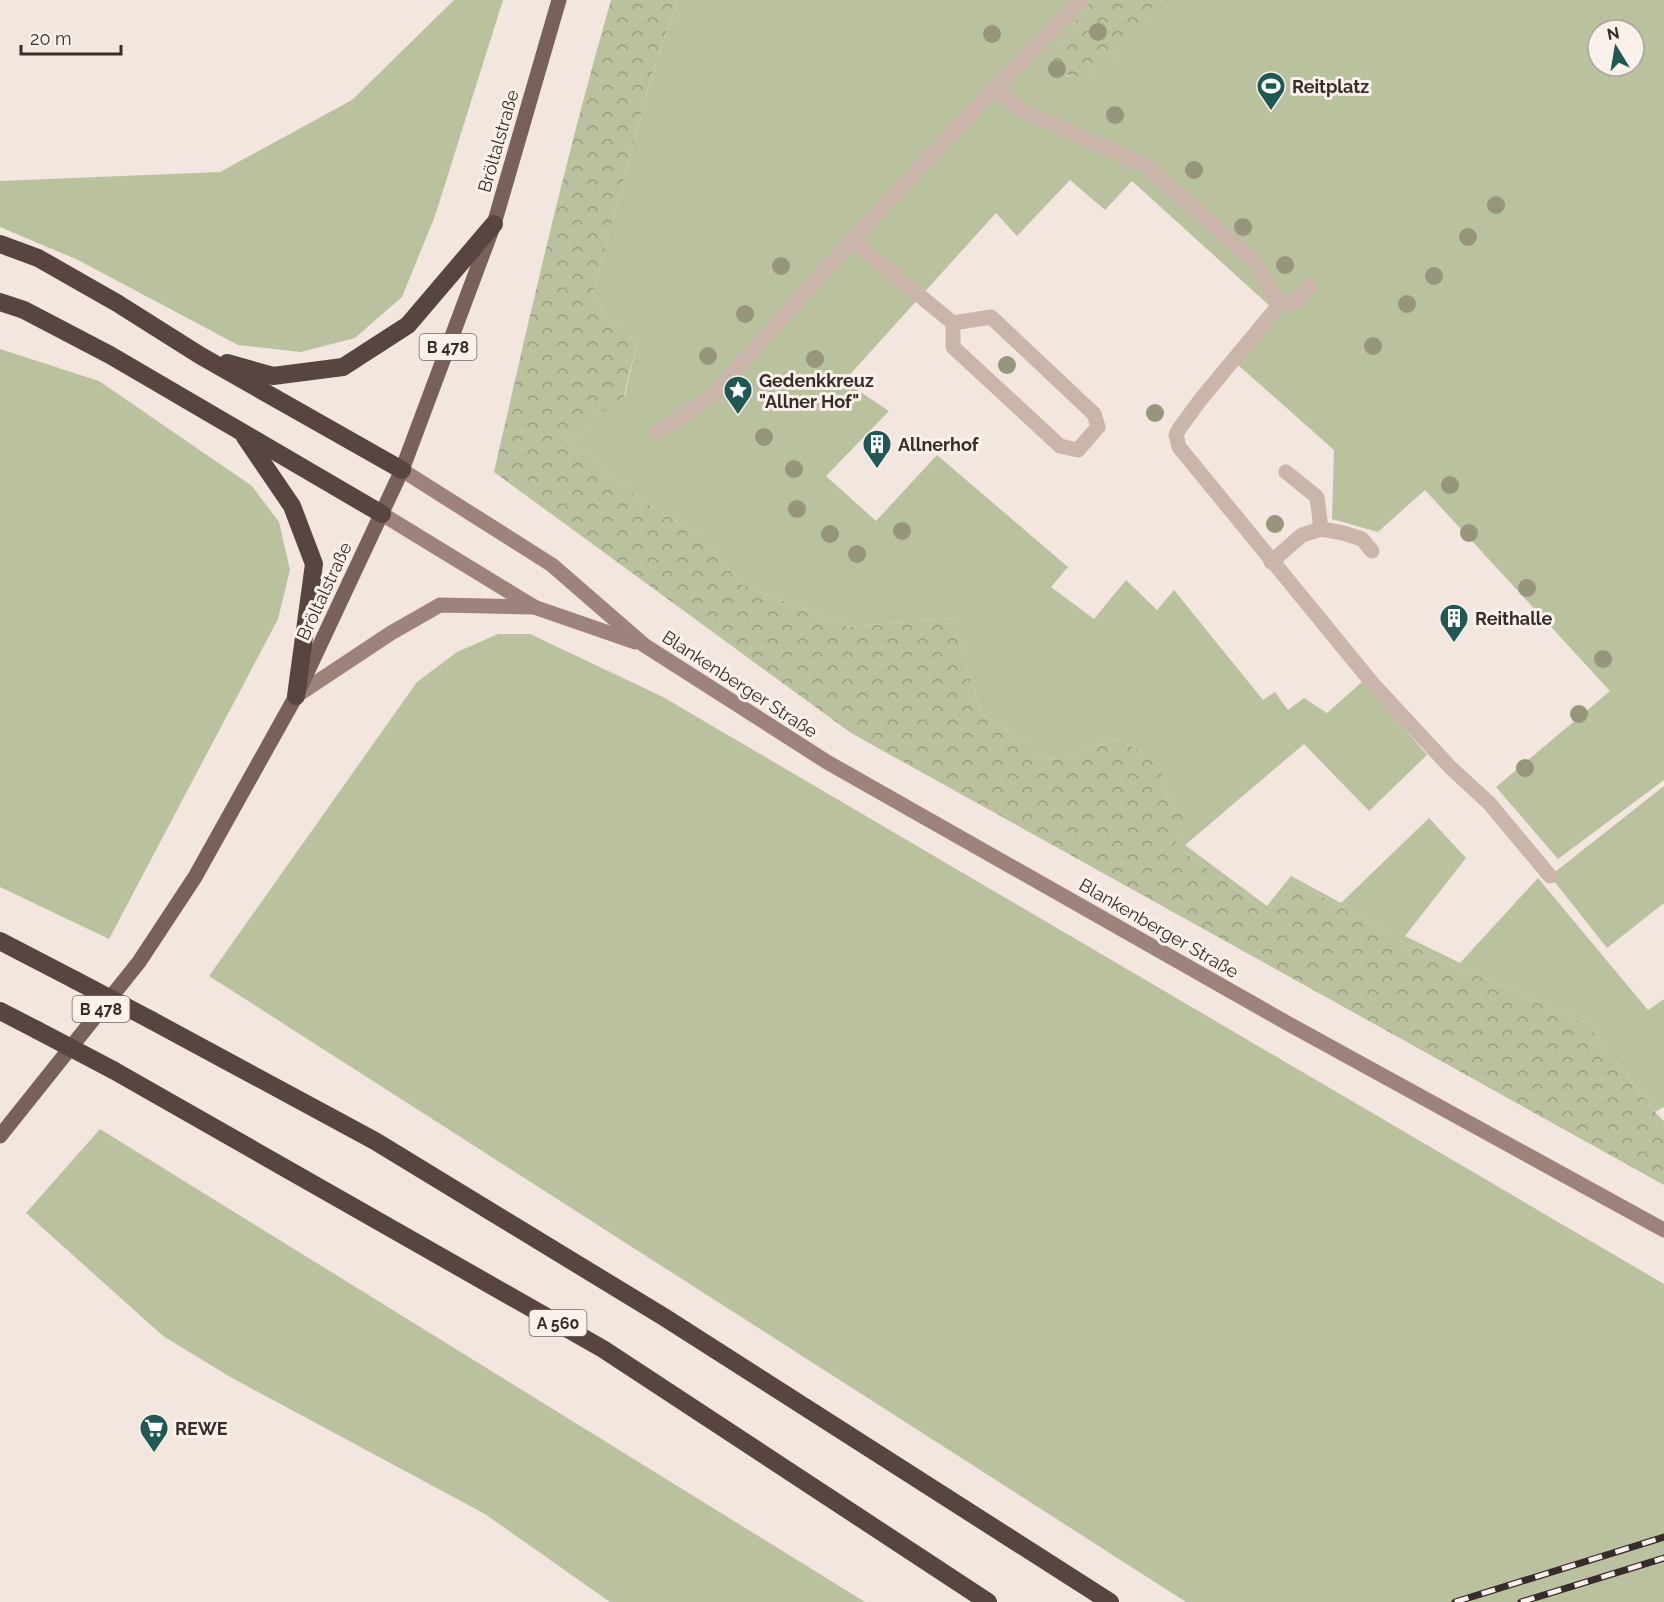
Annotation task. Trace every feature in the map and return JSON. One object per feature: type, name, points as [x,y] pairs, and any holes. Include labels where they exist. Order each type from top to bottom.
[{"type":"highway","points":[[201,356],[273,376],[343,367],[408,325],[494,224]]},
{"type":"highway","points":[[0,244],[38,258],[117,303],[201,356],[402,470]]},
{"type":"highway","points":[[0,302],[24,310],[110,355],[382,514]]},
{"type":"highway","points":[[242,433],[292,506],[314,564],[296,696]]},
{"type":"highway","points":[[0,940],[385,1147],[664,1317],[1110,1602]]},
{"type":"highway","name":"A 560","points":[[0,1011],[113,1070],[603,1349],[988,1602]]},
{"type":"main road","name":"Bröltalstraße","points":[[0,1136],[139,962],[195,877],[296,696],[402,470],[494,224],[559,0]]},
{"type":"street","points":[[656,433],[712,396],[852,240],[1081,0]]},
{"type":"street","points":[[993,90],[1024,111],[1146,166],[1255,262],[1279,305]]},
{"type":"street","points":[[852,240],[953,323],[991,317],[1094,414],[1098,427],[1078,450],[1060,446],[953,347],[953,323]]},
{"type":"street","points":[[1310,285],[1297,300],[1279,305],[1201,399],[1176,435],[1179,447],[1373,684],[1451,768],[1489,803],[1550,876]]},
{"type":"street","name":"Blankenberger Straße","points":[[402,470],[552,564],[644,645],[847,774],[1287,1023],[1664,1230]]},
{"type":"street","points":[[1286,472],[1317,497],[1321,529]]},
{"type":"street","name":"Blankenberger Straße","points":[[382,514],[534,607],[644,645]]},
{"type":"street","points":[[1271,562],[1302,535],[1321,529],[1343,532],[1362,540],[1372,551]]},
{"type":"street","points":[[296,696],[391,633],[440,605],[534,607]]},
{"type":"green space","points":[[454,0],[503,0],[435,216],[402,297],[355,338],[301,352],[238,345],[78,260],[0,227],[0,181],[220,172],[352,100]]},
{"type":"green space","points":[[611,0],[678,0],[654,68],[593,292],[608,321],[637,342],[624,396],[566,441],[643,501],[705,539],[740,584],[849,627],[951,618],[981,713],[1051,760],[1119,739],[1159,764],[1169,802],[1191,823],[1174,845],[1268,912],[1293,880],[1406,944],[1587,1024],[1664,1121],[1664,1185],[851,733],[494,472],[564,176]]},
{"type":"green space","points":[[678,0],[1092,0],[1052,50],[1067,76],[1092,74],[1114,56],[1162,0],[1664,0],[1664,780],[1558,859],[1496,787],[1610,691],[1425,490],[1378,532],[1332,519],[1334,450],[1229,357],[1272,308],[1132,181],[1105,210],[1070,180],[1017,236],[996,213],[844,381],[889,411],[826,476],[876,521],[937,455],[1068,567],[1051,587],[1094,619],[1126,580],[1157,610],[1174,590],[1263,700],[1275,692],[1288,710],[1304,698],[1327,713],[1363,681],[1427,755],[1369,811],[1304,744],[1185,845],[1267,906],[1291,876],[1341,903],[1429,818],[1466,858],[1405,936],[1460,963],[1538,878],[1648,1010],[1664,999],[1664,1107],[1655,1112],[1587,1024],[1406,944],[1293,880],[1268,912],[1174,845],[1190,823],[1169,802],[1158,764],[1119,739],[1051,760],[981,713],[951,618],[849,627],[740,584],[705,539],[643,501],[566,441],[625,395],[637,342],[608,321],[593,292],[654,68]]},
{"type":"green space","points":[[1092,0],[1162,0],[1121,49],[1093,73],[1078,76],[1053,70],[1052,50]]},
{"type":"green space","points":[[0,349],[99,381],[252,486],[279,522],[290,570],[278,619],[109,939],[0,887]]},
{"type":"green space","points":[[498,634],[530,634],[663,697],[1664,1284],[1664,1602],[1186,1602],[209,976],[417,682],[457,652]]},
{"type":"green space","points":[[1664,786],[1664,903],[1607,948],[1550,876]]},
{"type":"green space","points":[[100,1129],[865,1602],[610,1602],[485,1514],[232,1378],[163,1336],[26,1213]]},
{"type":"railway","points":[[1455,1602],[1664,1537]]},
{"type":"railway","points":[[1521,1602],[1664,1558]]},
{"type":"place","name":"Reitplatz","points":[[1271,112]]},
{"type":"place","name":"Gedenkkreuz \"Allner Hof\"","points":[[738,416]]},
{"type":"place","name":"Allnerhof","points":[[877,470]]},
{"type":"place","name":"Reithalle","points":[[1454,644]]},
{"type":"place","name":"REWE","points":[[154,1454]]}]
